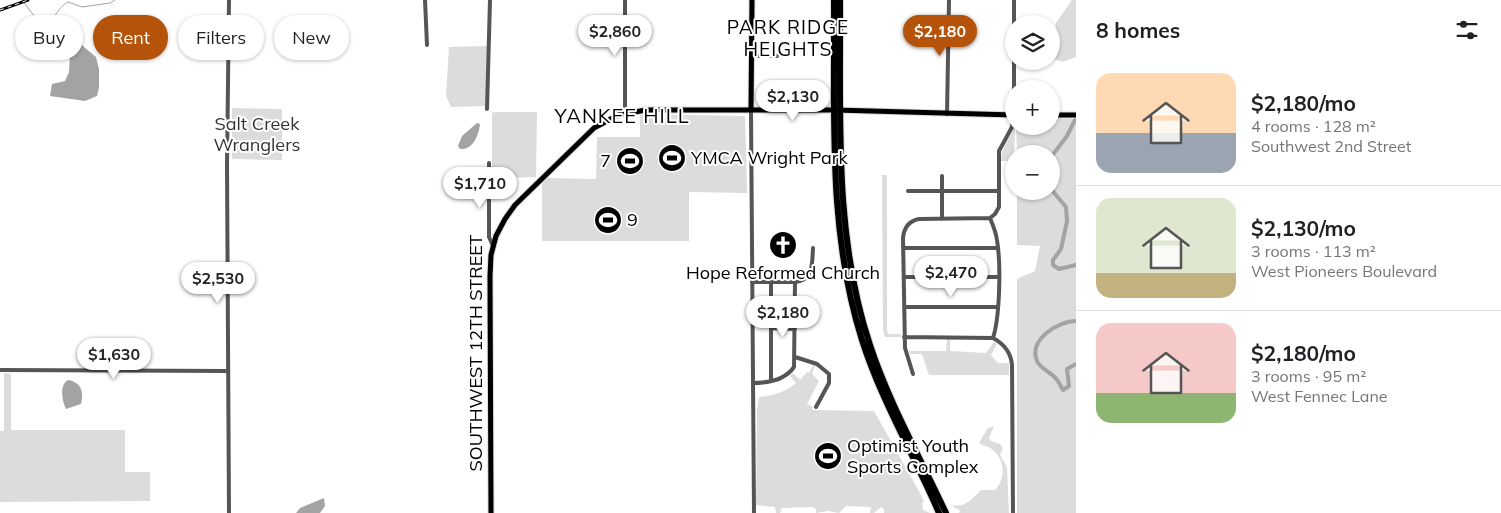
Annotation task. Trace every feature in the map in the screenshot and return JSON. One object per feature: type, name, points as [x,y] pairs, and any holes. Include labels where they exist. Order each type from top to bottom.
[{"type":"highway","points":[[834,0],[844,222],[852,275],[869,344],[890,398],[946,513]]},
{"type":"highway","points":[[840,0],[837,214],[844,266],[856,320],[884,398],[939,513]]},
{"type":"main road","points":[[751,110],[752,0]]},
{"type":"main road","points":[[493,246],[505,219],[520,201],[592,130],[603,122],[625,113],[646,110],[751,110],[1005,115]]},
{"type":"main road","points":[[1060,115],[1076,116]]},
{"type":"main road","name":"SOUTHWEST 12TH STREET","points":[[491,513],[490,268],[493,246]]},
{"type":"street","points":[[229,0],[229,513]]},
{"type":"street","points":[[425,0],[427,45]]},
{"type":"street","points":[[487,109],[490,0]]},
{"type":"street","points":[[625,0],[625,113]]},
{"type":"street","points":[[947,114],[949,0]]},
{"type":"street","points":[[1014,0],[1014,15]]},
{"type":"street","points":[[752,56],[776,56]]},
{"type":"street","points":[[751,110],[754,513]]},
{"type":"street","points":[[913,374],[904,348],[904,234],[907,225],[919,219],[990,218],[997,211],[999,192],[997,164],[999,152],[1009,135]]},
{"type":"street","name":"SOUTHWEST 12TH STREET","points":[[489,163],[489,237],[493,246]]},
{"type":"street","points":[[942,176],[942,219]]},
{"type":"street","points":[[908,191],[999,192]]},
{"type":"street","points":[[990,218],[998,248],[998,322],[993,338]]},
{"type":"street","points":[[752,282],[802,281],[809,275],[813,248]]},
{"type":"street","points":[[904,248],[998,248]]},
{"type":"street","points":[[904,277],[998,277]]},
{"type":"street","points":[[753,383],[771,382],[791,371],[795,364],[795,282]]},
{"type":"street","points":[[771,283],[771,382]]},
{"type":"street","points":[[904,307],[998,307]]},
{"type":"street","points":[[770,328],[795,329]]},
{"type":"street","points":[[904,337],[993,338],[1005,347],[1012,360],[1013,513]]},
{"type":"street","points":[[796,357],[817,364],[824,368],[828,374],[829,383],[816,407]]},
{"type":"street","points":[[0,370],[228,370]]},
{"type":"green space","points":[[1072,0],[1076,0],[1076,57],[1062,62],[1060,61],[1060,17]]},
{"type":"green space","points":[[487,46],[486,106],[451,107],[446,96],[449,47]]},
{"type":"green space","name":"Salt Creek Wranglers","points":[[232,108],[282,109],[282,160],[232,159]]},
{"type":"green space","points":[[537,112],[536,177],[492,178],[492,113]]},
{"type":"green space","name":"YMCA Wright Park","points":[[640,114],[745,116],[747,193],[689,192],[689,241],[542,241],[542,182],[547,178],[596,179],[597,137],[640,137]]},
{"type":"green space","points":[[1060,118],[1076,119],[1076,513],[1017,513],[1017,279],[1035,271],[1040,246],[1017,245],[1017,200],[1060,200],[1060,145],[1017,145],[1016,135],[1060,135]]},
{"type":"green space","points":[[1010,135],[1015,135],[1014,145],[1006,145]]},
{"type":"green space","points":[[1005,146],[1005,161],[1001,161]]},
{"type":"green space","points":[[882,175],[887,175],[887,331],[889,334],[901,334],[901,337],[885,337],[883,331]]},
{"type":"green space","points":[[947,339],[950,339],[950,351],[986,353],[994,342],[997,344],[991,355],[998,363],[1009,363],[1009,375],[929,375],[922,354],[910,354],[909,351],[946,351]]},
{"type":"green space","name":"Optimist Youth Sports Complex","points":[[813,365],[815,366],[812,374],[819,381],[807,404],[813,407],[812,410],[874,411],[920,493],[924,502],[922,503],[923,510],[930,513],[884,513],[884,509],[881,507],[874,513],[870,513],[871,507],[846,506],[839,513],[828,511],[816,513],[816,509],[812,507],[782,508],[780,513],[776,513],[775,507],[756,505],[757,409],[759,397],[774,395],[788,389],[796,383],[790,376],[793,373],[800,380],[807,372],[809,373]]},
{"type":"green space","points":[[4,373],[11,374],[11,430],[125,430],[125,472],[150,472],[150,501],[0,502],[0,431],[4,431]]},
{"type":"green space","points":[[994,426],[989,438],[991,441],[1000,444],[1003,448],[1000,455],[1007,467],[1009,513],[959,513],[960,510],[952,505],[965,504],[981,490],[995,490],[1001,481],[1003,470],[1000,459],[991,449],[979,443],[987,429]]},
{"type":"shaded area","points":[[83,46],[93,54],[93,60],[97,60],[99,69],[97,96],[85,101],[50,96],[52,84],[65,81],[69,72],[70,60],[83,60]]},
{"type":"shaded area","points":[[477,123],[480,124],[474,141],[465,149],[460,149],[458,146],[462,136]]},
{"type":"shaded area","points":[[68,380],[79,385],[82,391],[82,399],[81,404],[66,409],[63,402],[62,389]]},
{"type":"shaded area","points":[[324,498],[325,506],[320,513],[296,513],[300,508]]},
{"type":"waterway","points":[[22,0],[38,21],[47,23],[68,2],[82,7],[110,3],[115,0]]},
{"type":"waterway","points":[[1060,145],[1076,118]]},
{"type":"waterway","points":[[1060,200],[1066,207],[1067,221],[1061,249],[1053,260],[1053,265],[1059,269],[1076,265]]},
{"type":"waterway","points":[[1076,321],[1061,324],[1047,333],[1037,345],[1035,353],[1039,364],[1055,377],[1063,390],[1069,386],[1067,369],[1076,364]]},
{"type":"railway","points":[[0,10],[28,0]]},
{"type":"place","name":"YMCA Wright Park","points":[[672,158]]},
{"type":"place","name":"7","points":[[630,161]]},
{"type":"place","name":"9","points":[[608,220]]},
{"type":"place","name":"Hope Reformed Church","points":[[783,245]]},
{"type":"place","name":"Optimist Youth Sports Complex","points":[[828,456]]},
{"type":"district","name":"PARK RIDGE HEIGHTS","points":[[788,38]]},
{"type":"district","name":"YANKEE HILL","points":[[622,116]]}]
